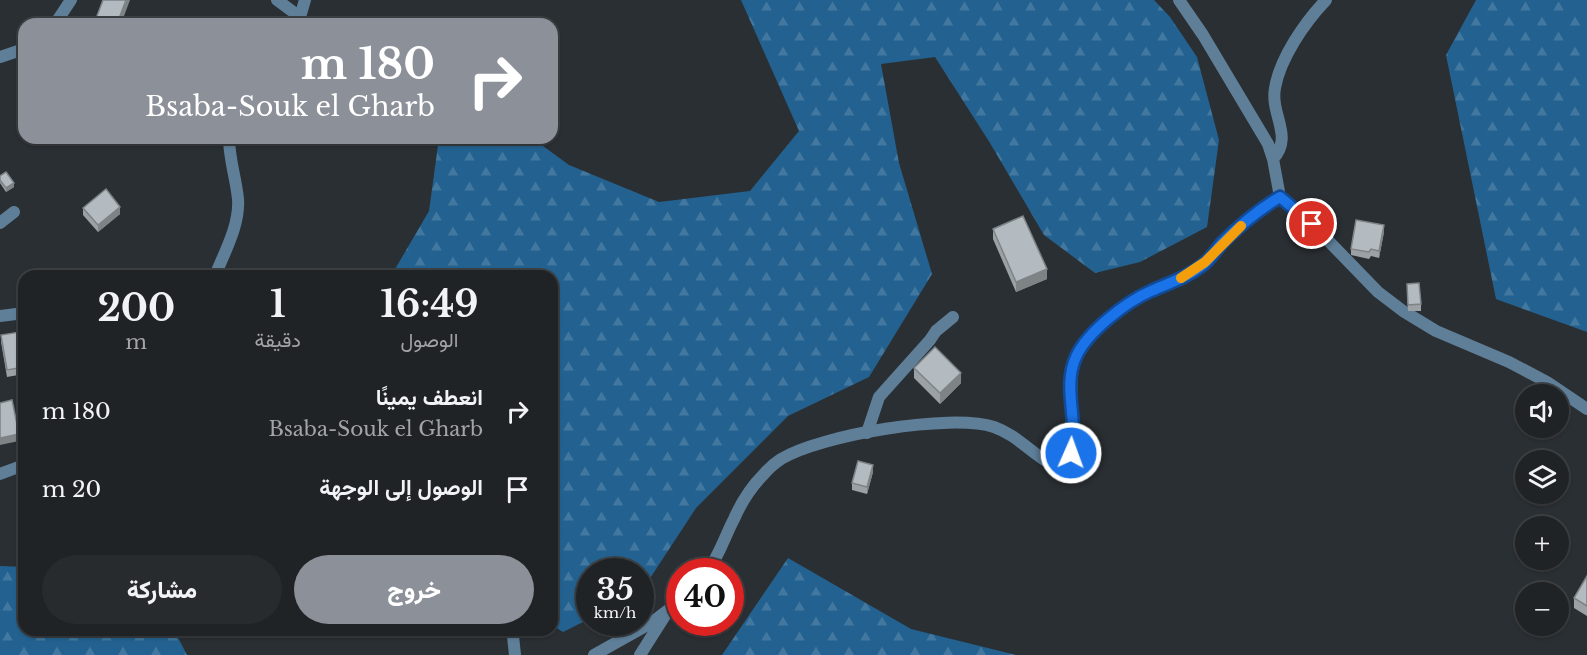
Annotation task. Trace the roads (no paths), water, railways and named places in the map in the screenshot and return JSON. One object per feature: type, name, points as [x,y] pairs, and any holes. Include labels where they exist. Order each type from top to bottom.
[{"type":"street","points":[[59,18],[72,0]]},
{"type":"street","points":[[277,0],[296,18]]},
{"type":"street","points":[[299,18],[305,0]]},
{"type":"street","points":[[1179,0],[1203,35],[1268,144],[1280,197],[1312,224],[1378,292],[1403,311],[1436,331],[1547,382],[1587,409]]},
{"type":"street","points":[[1273,159],[1280,152],[1282,143],[1274,101],[1278,75],[1284,60],[1301,33],[1326,0]]},
{"type":"street","points":[[0,57],[18,51]]},
{"type":"street","points":[[218,270],[231,238],[238,201],[229,144]]},
{"type":"street","points":[[714,558],[743,504],[770,467],[796,452],[867,433],[945,422],[980,424],[1005,432],[1051,464],[1063,463],[1068,459],[1073,444],[1072,368],[1082,347],[1098,329],[1127,305],[1149,292],[1190,274],[1257,210],[1280,197]]},
{"type":"street","points":[[0,223],[14,212]]},
{"type":"street","points":[[0,316],[18,314]]},
{"type":"street","points":[[867,433],[879,397],[936,331],[953,316]]},
{"type":"street","points":[[0,474],[18,467]]},
{"type":"street","points":[[594,655],[666,614]]},
{"type":"street","points":[[640,655],[666,614]]},
{"type":"street","points":[[513,636],[515,655]]}]
